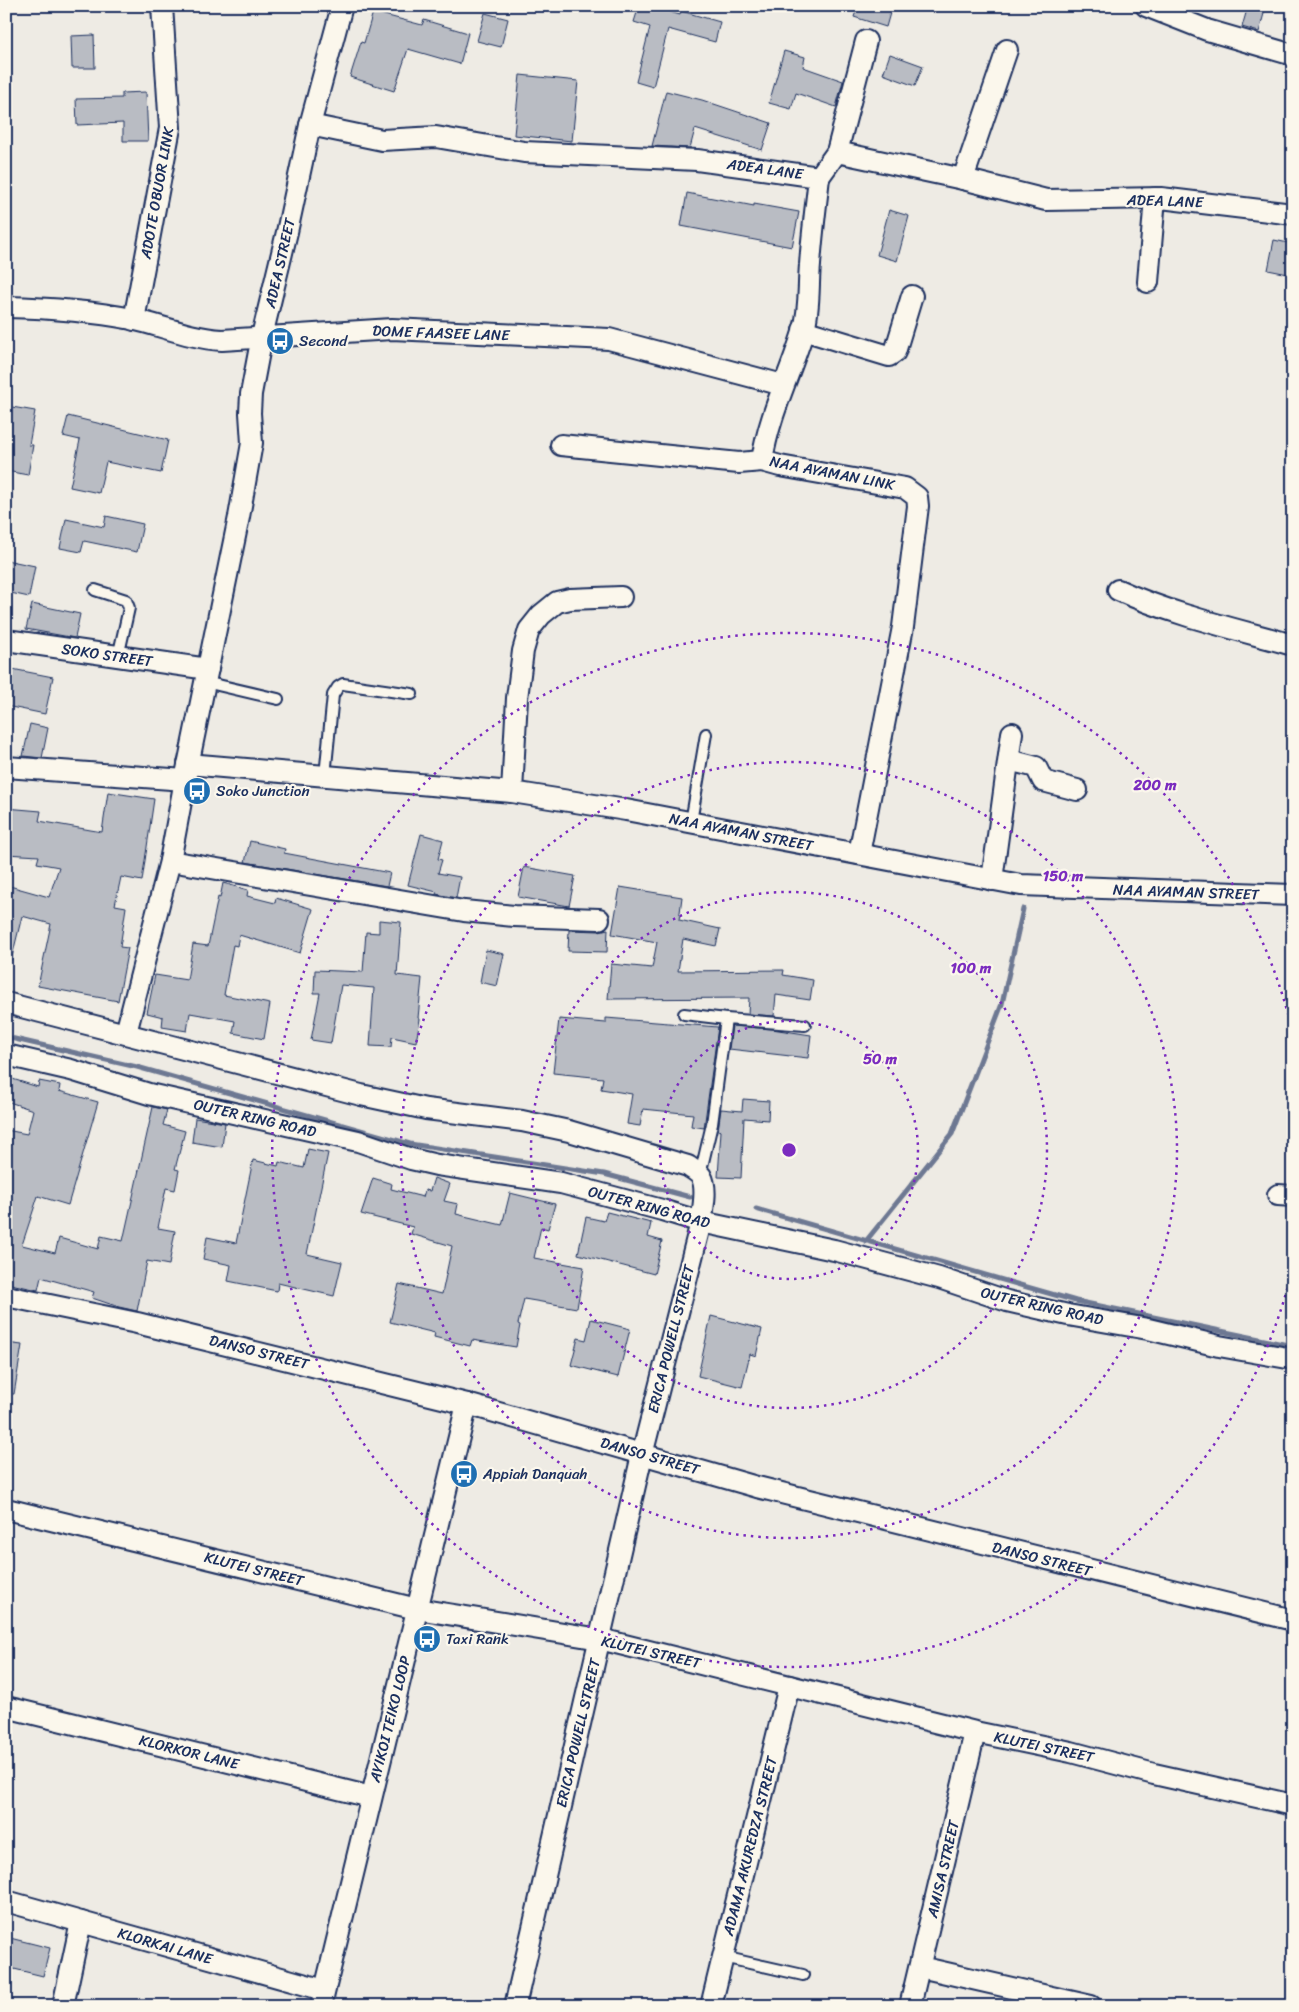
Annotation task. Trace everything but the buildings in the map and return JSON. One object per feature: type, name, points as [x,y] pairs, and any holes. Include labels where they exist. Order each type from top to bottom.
[{"type":"street","name":"ADOTE OBUOR LINK","points":[[134,320],[170,128],[162,6]]},
{"type":"street","name":"ADEA STREET","points":[[126,1033],[170,861],[186,772],[250,462],[252,443],[251,394],[262,336],[288,232],[310,125],[342,6]]},
{"type":"street","points":[[1146,6],[1207,30],[1293,55]]},
{"type":"street","points":[[837,152],[866,41]]},
{"type":"street","points":[[963,180],[1008,50]]},
{"type":"street","name":"ADEA LANE","points":[[310,125],[382,140],[436,138],[524,152],[682,159],[819,177],[837,152],[1046,200],[1182,199],[1293,214]]},
{"type":"street","name":"NAA AYAMAN LINK","points":[[819,177],[811,241],[808,308],[803,330],[764,445],[762,460],[780,466],[905,488],[917,497],[918,506],[903,627],[859,854]]},
{"type":"street","points":[[1148,282],[1155,198]]},
{"type":"street","points":[[803,330],[889,356],[895,352],[912,296]]},
{"type":"street","name":"DOME FAASEE LANE","points":[[6,307],[51,308],[134,320],[203,339],[222,340],[392,329],[609,339],[783,385]]},
{"type":"street","points":[[561,445],[739,464],[762,460]]},
{"type":"street","points":[[1118,590],[1136,598],[1248,634],[1293,645]]},
{"type":"street","points":[[512,792],[517,698],[522,651],[529,630],[541,615],[557,602],[570,599],[621,597]]},
{"type":"street","name":"SOKO STREET","points":[[6,640],[118,657],[207,676]]},
{"type":"street","points":[[992,880],[1012,733]]},
{"type":"street","points":[[1009,760],[1036,767],[1043,781],[1077,790]]},
{"type":"street","name":"NAA AYAMAN STREET","points":[[6,767],[325,776],[512,792],[691,822],[992,880],[1040,887],[1293,895]]},
{"type":"street","points":[[170,861],[464,911],[514,916],[599,919]]},
{"type":"street","points":[[6,1003],[361,1095],[426,1108],[522,1121],[569,1131],[688,1166],[700,1175]]},
{"type":"street","name":"OUTER RING ROAD","points":[[6,1055],[71,1070],[149,1094],[358,1142],[411,1159],[437,1165],[561,1184],[701,1222],[834,1250],[939,1278],[1007,1301],[1148,1329],[1219,1346],[1293,1359]]},
{"type":"street","name":"ERICA POWELL STREET","points":[[515,2006],[642,1454],[701,1222],[704,1184],[700,1175]]},
{"type":"street","name":"DANSO STREET","points":[[6,1296],[137,1323],[467,1404],[796,1496],[1293,1620]]},
{"type":"street","name":"AYIKOI TEIKO LOOP","points":[[323,1998],[467,1404]]},
{"type":"street","name":"KLUTEI STREET","points":[[6,1509],[417,1609],[600,1639],[975,1732],[1071,1752],[1154,1774],[1293,1805]]},
{"type":"street","name":"ADAMA AKUREDZA STREET","points":[[711,2006],[789,1686]]},
{"type":"street","name":"KLORKOR LANE","points":[[6,1707],[371,1797]]},
{"type":"street","name":"AMISA STREET","points":[[910,2006],[975,1732]]},
{"type":"street","name":"KLORKAI LANE","points":[[6,1901],[81,1922],[323,1998]]},
{"type":"street","points":[[63,2006],[81,1922]]},
{"type":"street","points":[[920,1967],[1091,2006]]},
{"type":"lane","points":[[94,590],[126,600],[129,608],[118,657]]},
{"type":"lane","points":[[207,676],[278,699]]},
{"type":"lane","points":[[325,776],[334,695],[338,687],[343,684],[412,694]]},
{"type":"lane","points":[[691,822],[706,734]]},
{"type":"lane","points":[[684,1014],[726,1020],[805,1024]]},
{"type":"lane","points":[[700,1175],[712,1124],[726,1020]]},
{"type":"lane","points":[[723,1957],[803,1975]]},
{"type":"waterway","points":[[866,1241],[952,1134],[1002,1004],[1023,909]]},
{"type":"waterway","points":[[6,1037],[137,1067],[410,1144],[604,1174],[690,1197]]},
{"type":"waterway","points":[[756,1209],[1076,1301],[1293,1346]]},
{"type":"place","name":"Second","points":[[280,341]]},
{"type":"place","name":"Soko Junction","points":[[197,791]]},
{"type":"place","name":"Appiah Danquah","points":[[464,1474]]},
{"type":"place","name":"Taxi Rank","points":[[427,1639]]}]
